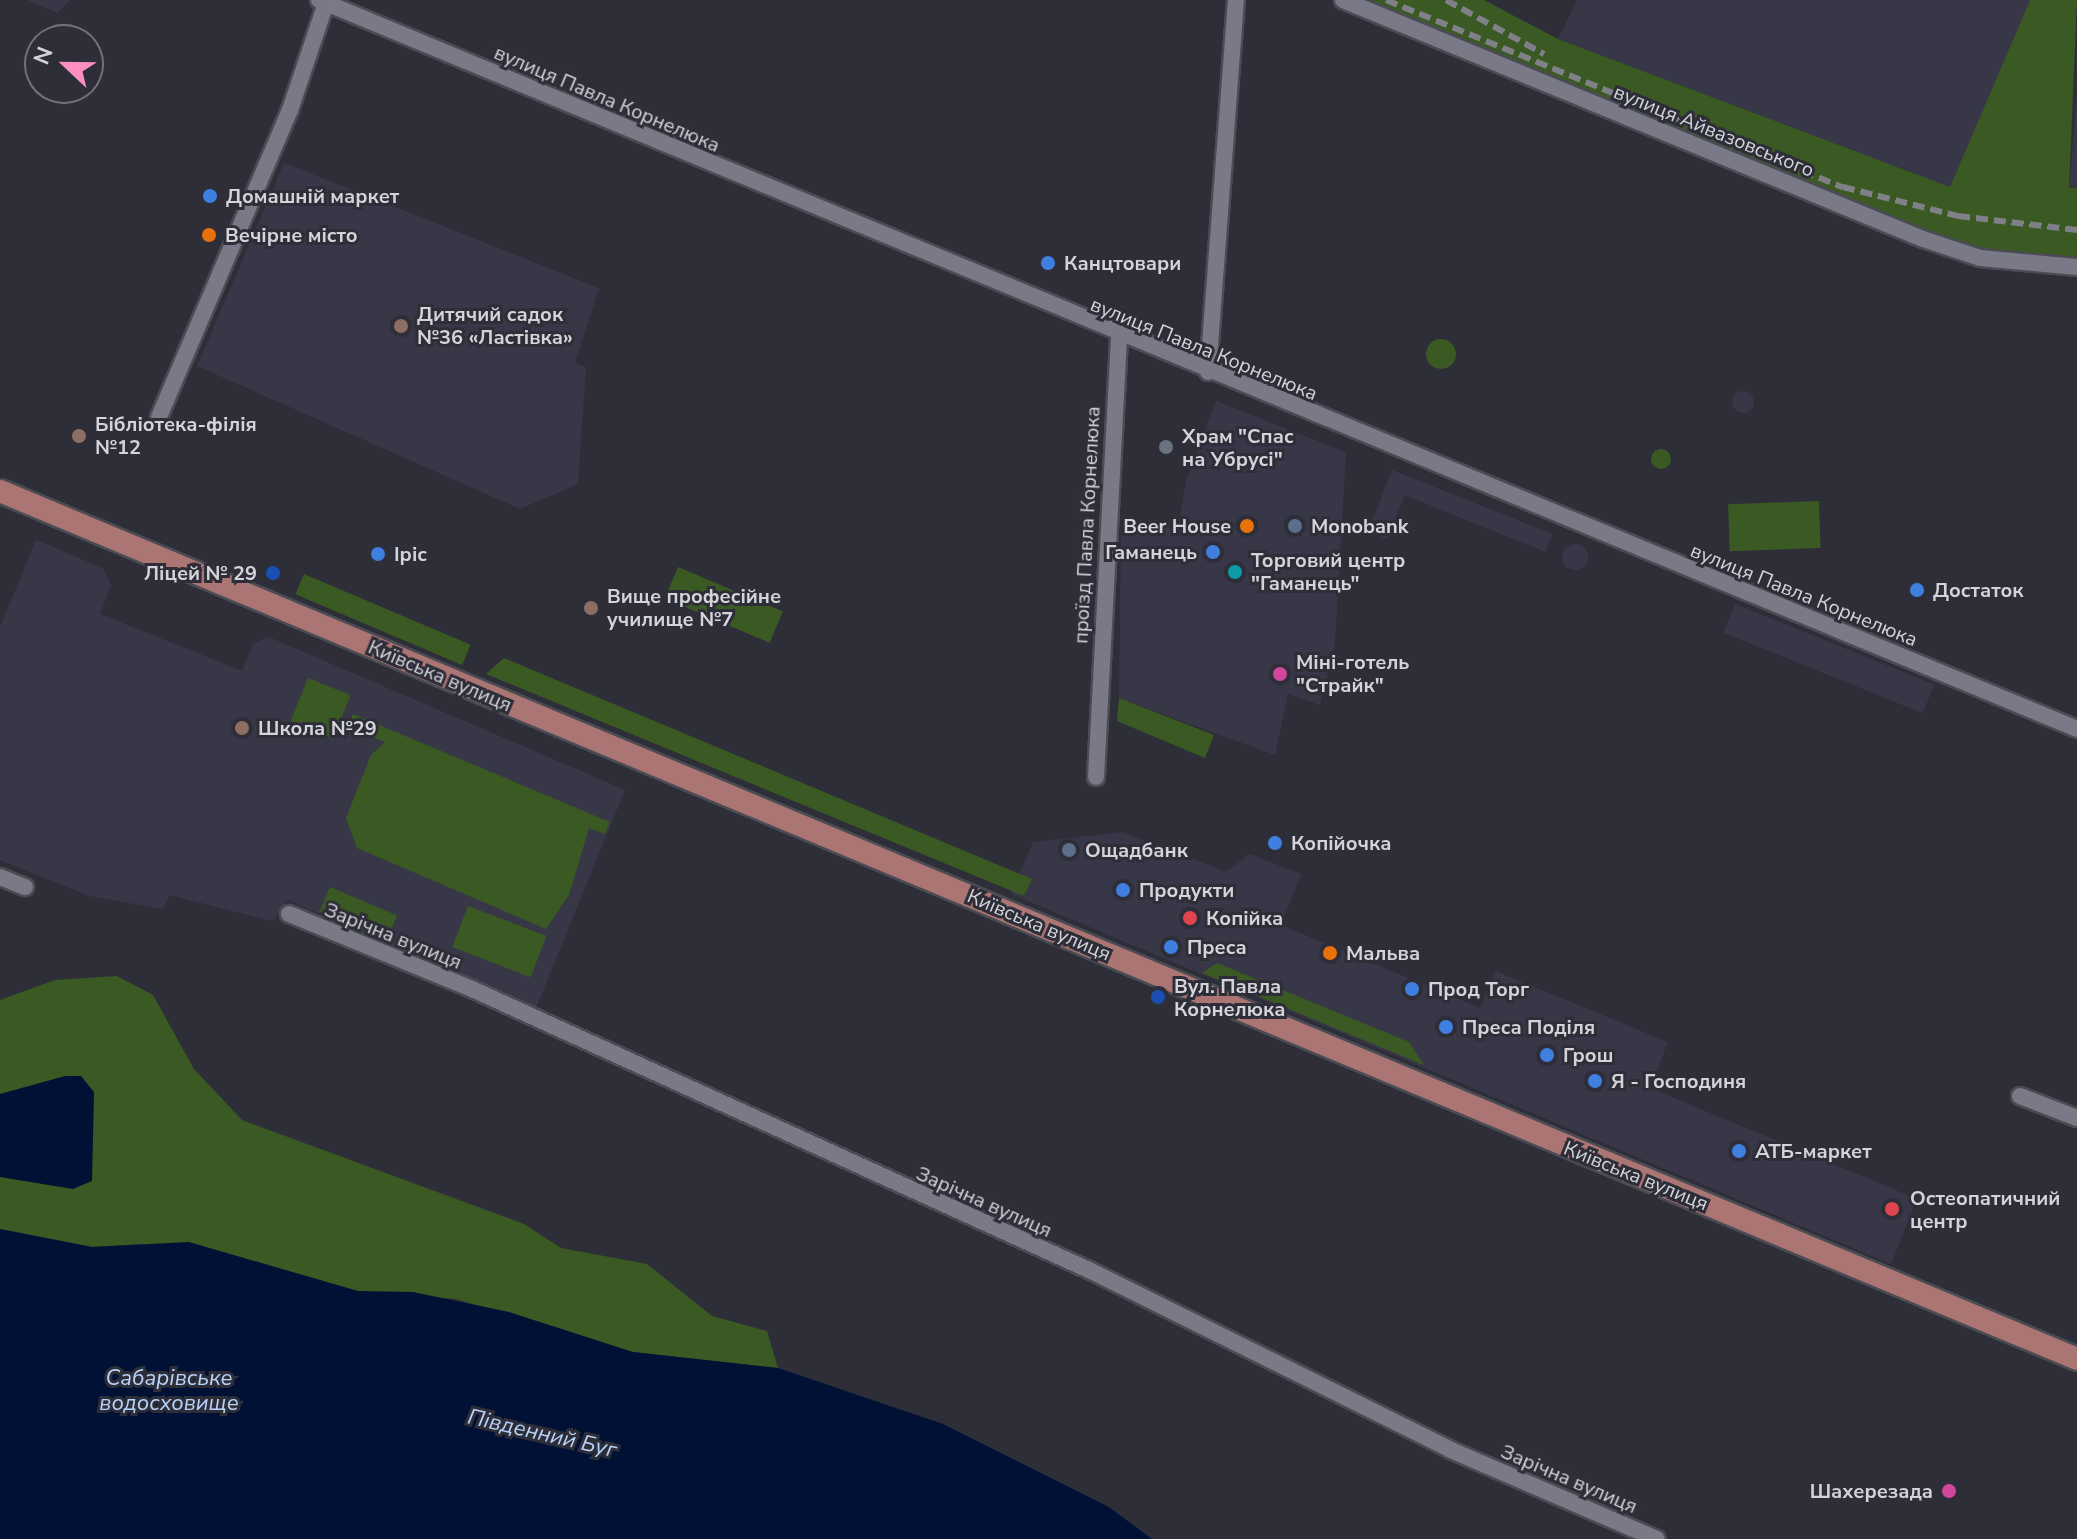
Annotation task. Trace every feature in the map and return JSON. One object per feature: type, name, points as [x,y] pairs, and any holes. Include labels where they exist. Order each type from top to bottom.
[{"type":"main road","name":"Київська вулиця","points":[[0,491],[2077,1359]]},
{"type":"street","points":[[1208,372],[1236,0]]},
{"type":"street","name":"вулиця Айвазовського","points":[[1343,0],[1936,244],[1980,258],[2077,267]]},
{"type":"street","points":[[159,417],[290,110],[322,1]]},
{"type":"street","name":"вулиця Павла Корнелюка","points":[[322,1],[1119,337],[2077,729]]},
{"type":"street","name":"проїзд Павла Корнелюка","points":[[1096,777],[1119,337]]},
{"type":"street","points":[[0,877],[25,887]]},
{"type":"street","name":"Зарічна вулиця","points":[[289,914],[472,989],[1091,1271],[1451,1450],[1657,1539]]},
{"type":"street","points":[[2020,1096],[2077,1118]]},
{"type":"shaded area","points":[[27,0],[70,0],[57,13]]},
{"type":"shaded area","points":[[1577,0],[2030,0],[1950,187],[1558,39]]},
{"type":"shaded area","points":[[2077,94],[2077,188],[2069,188]]},
{"type":"shaded area","name":"Дитячий садок №36 «Ластівка»","points":[[284,163],[599,288],[575,363],[586,367],[578,484],[520,509],[197,366]]},
{"type":"shaded area","points":[[1743,391],[1754,402],[1743,413],[1732,402]]},
{"type":"shaded area","points":[[1216,401],[1346,452],[1335,642],[1320,705],[1288,694],[1275,755],[1119,698],[1121,525],[1178,528],[1186,482]]},
{"type":"shaded area","points":[[1392,470],[1552,534],[1546,552],[1405,495],[1387,539],[1368,532]]},
{"type":"shaded area","name":"Школа №29","points":[[36,540],[103,568],[111,585],[100,614],[242,671],[253,644],[269,637],[625,790],[536,1008],[288,900],[272,921],[170,895],[163,909],[89,896],[0,860],[0,627]]},
{"type":"shaded area","points":[[1575,544],[1584,548],[1588,557],[1584,566],[1575,570],[1566,566],[1562,557],[1566,548]]},
{"type":"shaded area","points":[[1735,604],[1934,685],[1923,713],[1723,633]]},
{"type":"shaded area","points":[[1123,832],[1226,872],[1250,854],[1301,874],[1281,925],[1480,1008],[1496,971],[1668,1042],[1650,1088],[1917,1199],[1891,1264],[1011,894],[1033,842]]},
{"type":"green space","points":[[1340,0],[1484,0],[1558,39],[1950,187],[2030,0],[2077,0],[2069,188],[2077,188],[2077,267],[1980,258]]},
{"type":"green space","points":[[1441,339],[1447,340],[1455,348],[1455,360],[1447,368],[1441,369],[1435,368],[1427,360],[1426,354],[1427,348],[1435,340]]},
{"type":"green space","points":[[1661,449],[1668,452],[1671,459],[1668,466],[1661,469],[1654,466],[1651,459],[1654,452]]},
{"type":"green space","points":[[1819,501],[1821,548],[1730,551],[1728,504]]},
{"type":"green space","points":[[678,567],[783,612],[770,643],[665,598]]},
{"type":"green space","points":[[304,574],[471,645],[462,665],[295,594]]},
{"type":"green space","points":[[504,658],[1032,879],[1024,896],[486,674]]},
{"type":"green space","points":[[308,678],[351,695],[333,739],[290,722]]},
{"type":"green space","points":[[1119,698],[1214,735],[1205,758],[1117,721]]},
{"type":"green space","points":[[353,714],[610,822],[605,834],[589,828],[569,895],[546,929],[357,848],[346,818],[371,755],[385,742],[348,726]]},
{"type":"green space","points":[[330,887],[397,916],[387,940],[319,912]]},
{"type":"green space","points":[[468,906],[546,936],[531,977],[452,947]]},
{"type":"green space","points":[[1217,963],[1409,1042],[1424,1065],[1202,973]]},
{"type":"green space","points":[[117,976],[153,995],[194,1069],[242,1120],[524,1224],[561,1248],[647,1264],[712,1316],[767,1331],[778,1368],[633,1352],[456,1299],[358,1291],[142,1244],[92,1247],[0,1229],[0,1000],[55,980]]},
{"type":"water","points":[[65,1076],[81,1076],[94,1092],[92,1181],[73,1189],[0,1177],[0,1094]]},
{"type":"water","name":"Сабарівське водосховище","points":[[0,1229],[92,1247],[189,1242],[358,1291],[413,1292],[509,1312],[633,1352],[778,1368],[943,1424],[1109,1507],[1152,1539],[0,1539]]},
{"type":"railway","points":[[1386,0],[1843,187],[1958,216],[2077,230]]},
{"type":"railway","points":[[1446,0],[1544,54]]},
{"type":"place","name":"Домашній маркет","points":[[210,196]]},
{"type":"place","name":"Вечірне місто","points":[[209,235]]},
{"type":"place","name":"Канцтовари","points":[[1048,263]]},
{"type":"place","name":"Дитячий садок №36 «Ластівка»","points":[[401,326]]},
{"type":"place","name":"Бібліотека-філія №12","points":[[79,436]]},
{"type":"place","name":"Храм \"Спас на Убрусі\"","points":[[1166,447]]},
{"type":"place","name":"Beer House","points":[[1247,526]]},
{"type":"place","name":"Monobank","points":[[1295,526]]},
{"type":"place","name":"Гаманець","points":[[1213,552]]},
{"type":"place","name":"Іріс","points":[[378,554]]},
{"type":"place","name":"Торговий центр \"Гаманець\"","points":[[1235,572]]},
{"type":"place","name":"Ліцей № 29","points":[[273,573]]},
{"type":"place","name":"Достаток","points":[[1917,590]]},
{"type":"place","name":"Вище професійне училище №7","points":[[591,608]]},
{"type":"place","name":"Міні-готель \"Страйк\"","points":[[1280,674]]},
{"type":"place","name":"Школа №29","points":[[242,728]]},
{"type":"place","name":"Копійочка","points":[[1275,843]]},
{"type":"place","name":"Ощадбанк","points":[[1069,850]]},
{"type":"place","name":"Продукти","points":[[1123,890]]},
{"type":"place","name":"Копійка","points":[[1190,918]]},
{"type":"place","name":"Преса","points":[[1171,947]]},
{"type":"place","name":"Мальва","points":[[1330,953]]},
{"type":"place","name":"Прод Торг","points":[[1412,989]]},
{"type":"place","name":"Вул. Павла Корнелюка","points":[[1158,997]]},
{"type":"place","name":"Преса Поділя","points":[[1446,1027]]},
{"type":"place","name":"Грош","points":[[1547,1055]]},
{"type":"place","name":"Я - Господиня","points":[[1595,1081]]},
{"type":"place","name":"АТБ-маркет","points":[[1739,1151]]},
{"type":"place","name":"Остеопатичний центр","points":[[1892,1209]]},
{"type":"place","name":"Шахерезада","points":[[1949,1491]]},
{"type":"water label","name":"Південний Буг","points":[[542,1434]]}]
